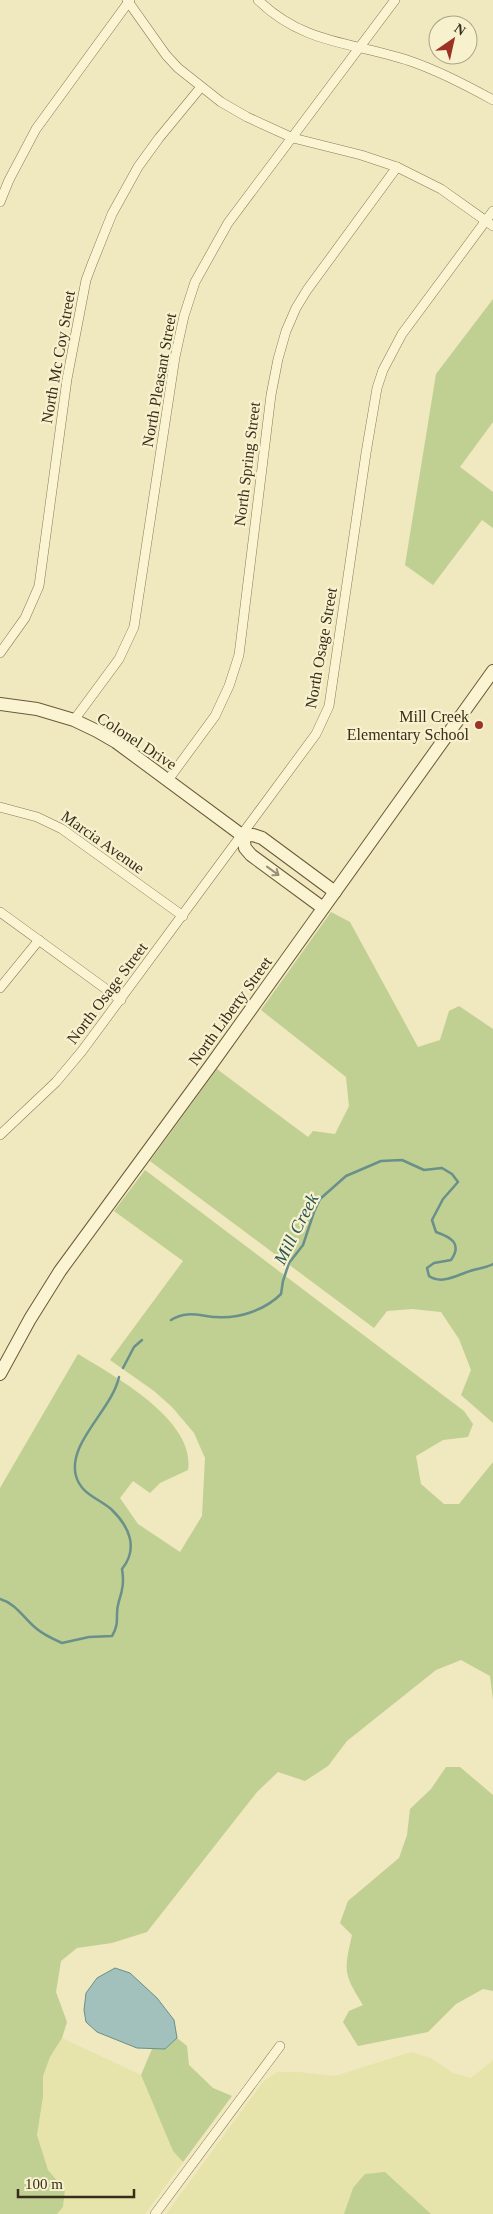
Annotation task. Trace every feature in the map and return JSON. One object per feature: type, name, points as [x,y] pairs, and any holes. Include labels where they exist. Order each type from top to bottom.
[{"type":"main road","name":"North Liberty Street","points":[[0,1374],[30,1319],[60,1271],[211,1065],[493,672]]},
{"type":"main road","name":"Colonel Drive","points":[[0,704],[37,709],[74,720],[116,742],[243,836],[245,848],[251,855],[323,908]]},
{"type":"main road","name":"Colonel Drive","points":[[243,836],[254,834],[262,838],[335,892]]},
{"type":"street","points":[[258,0],[284,20],[311,34],[410,61],[465,84],[493,100]]},
{"type":"street","name":"North Pleasant Street","points":[[74,720],[119,659],[134,627],[175,357],[184,316],[195,282],[228,223],[395,0]]},
{"type":"street","points":[[0,202],[9,180],[36,129],[128,1],[166,55],[201,87],[247,117],[293,138],[362,155],[398,167],[441,189],[490,223]]},
{"type":"street","name":"North Mc Coy Street","points":[[0,653],[25,618],[39,586],[67,379],[86,280],[112,214],[138,167],[158,138],[201,87]]},
{"type":"street","name":"North Spring Street","points":[[168,780],[215,716],[229,686],[239,655],[272,395],[278,359],[286,331],[307,290],[398,167]]},
{"type":"street","name":"North Osage Street","points":[[0,1135],[56,1082],[82,1051],[243,836],[316,734],[329,706],[366,453],[377,388],[383,370],[402,334],[490,223],[493,211]]},
{"type":"street","name":"Marcia Avenue","points":[[0,807],[37,817],[62,829],[183,916]]},
{"type":"street","points":[[0,912],[121,1000]]},
{"type":"street","points":[[0,988],[39,940]]},
{"type":"street","points":[[155,2214],[280,2046]]},
{"type":"shaded area","points":[[62,2038],[141,2075],[173,2151],[183,2162],[145,2214],[57,2214],[63,2207],[65,2190],[48,2170],[37,2135],[43,2097],[43,2076],[50,2057]]},
{"type":"shaded area","points":[[411,2052],[431,2058],[453,2073],[471,2078],[493,2060],[493,2214],[431,2214],[385,2172],[353,2188],[344,2214],[166,2214],[263,2082],[277,2072],[299,2072],[335,2076]]},
{"type":"green space","points":[[493,299],[493,422],[460,467],[493,492],[493,528],[482,520],[433,585],[405,565],[436,374]]},
{"type":"green space","points":[[331,912],[350,922],[418,1047],[440,1040],[449,1011],[459,1006],[493,1029],[493,1423],[461,1395],[471,1370],[459,1339],[441,1312],[412,1309],[387,1311],[374,1328],[150,1161],[217,1069],[308,1137],[313,1131],[335,1134],[349,1106],[346,1077],[261,1010]]},
{"type":"green space","points":[[145,1170],[464,1411],[473,1424],[468,1437],[443,1440],[416,1456],[421,1484],[444,1504],[459,1504],[493,1462],[493,1700],[490,1676],[461,1660],[436,1670],[347,1741],[328,1766],[305,1781],[278,1772],[257,1792],[147,1932],[112,1943],[77,1948],[61,1961],[56,1992],[67,2022],[62,2038],[50,2057],[43,2076],[43,2097],[37,2135],[48,2170],[65,2190],[63,2207],[57,2214],[0,2214],[0,1488],[78,1354],[150,1401],[179,1434],[187,1452],[188,1470],[160,1483],[150,1493],[133,1481],[120,1498],[138,1524],[180,1552],[202,1516],[205,1458],[194,1433],[172,1407],[154,1391],[110,1360],[183,1261],[114,1211]]},
{"type":"green space","points":[[446,1767],[460,1767],[493,1795],[493,1991],[483,1989],[456,2004],[428,2032],[358,2046],[343,2022],[349,2011],[363,2005],[352,1986],[347,1972],[352,1935],[340,1923],[348,1901],[399,1858],[407,1835],[410,1809],[431,1789]]},
{"type":"green space","points":[[177,2038],[187,2046],[189,2065],[213,2088],[232,2096],[183,2162],[173,2151],[141,2075],[152,2049],[165,2049]]},
{"type":"green space","points":[[385,2172],[431,2214],[344,2214],[353,2188],[365,2174]]},
{"type":"water","points":[[115,1968],[130,1973],[157,1998],[174,2020],[177,2038],[165,2049],[137,2048],[97,2032],[86,2022],[84,2010],[86,1993],[97,1978]]},
{"type":"waterway","name":"Mill Creek","points":[[171,1320],[188,1314],[216,1317],[242,1315],[259,1309],[275,1300],[281,1294],[289,1263],[303,1245],[320,1199],[346,1176],[381,1161],[402,1160],[424,1170],[442,1168],[452,1174],[458,1182],[443,1199],[432,1220],[436,1232],[450,1239],[456,1249],[451,1260],[434,1263],[427,1268],[429,1276],[439,1280],[450,1278],[493,1264]]},
{"type":"waterway","name":"Mill Creek","points":[[123,1368],[134,1347],[142,1340]]},
{"type":"waterway","name":"Mill Creek","points":[[0,1599],[11,1604],[40,1631],[62,1643],[89,1637],[112,1636],[115,1631],[123,1581],[122,1569],[130,1553],[130,1538],[123,1523],[111,1509],[90,1495],[78,1482],[75,1464],[78,1451],[84,1439],[108,1402],[119,1377]]},
{"type":"place","name":"Mill Creek Elementary School","points":[[479,725]]}]
